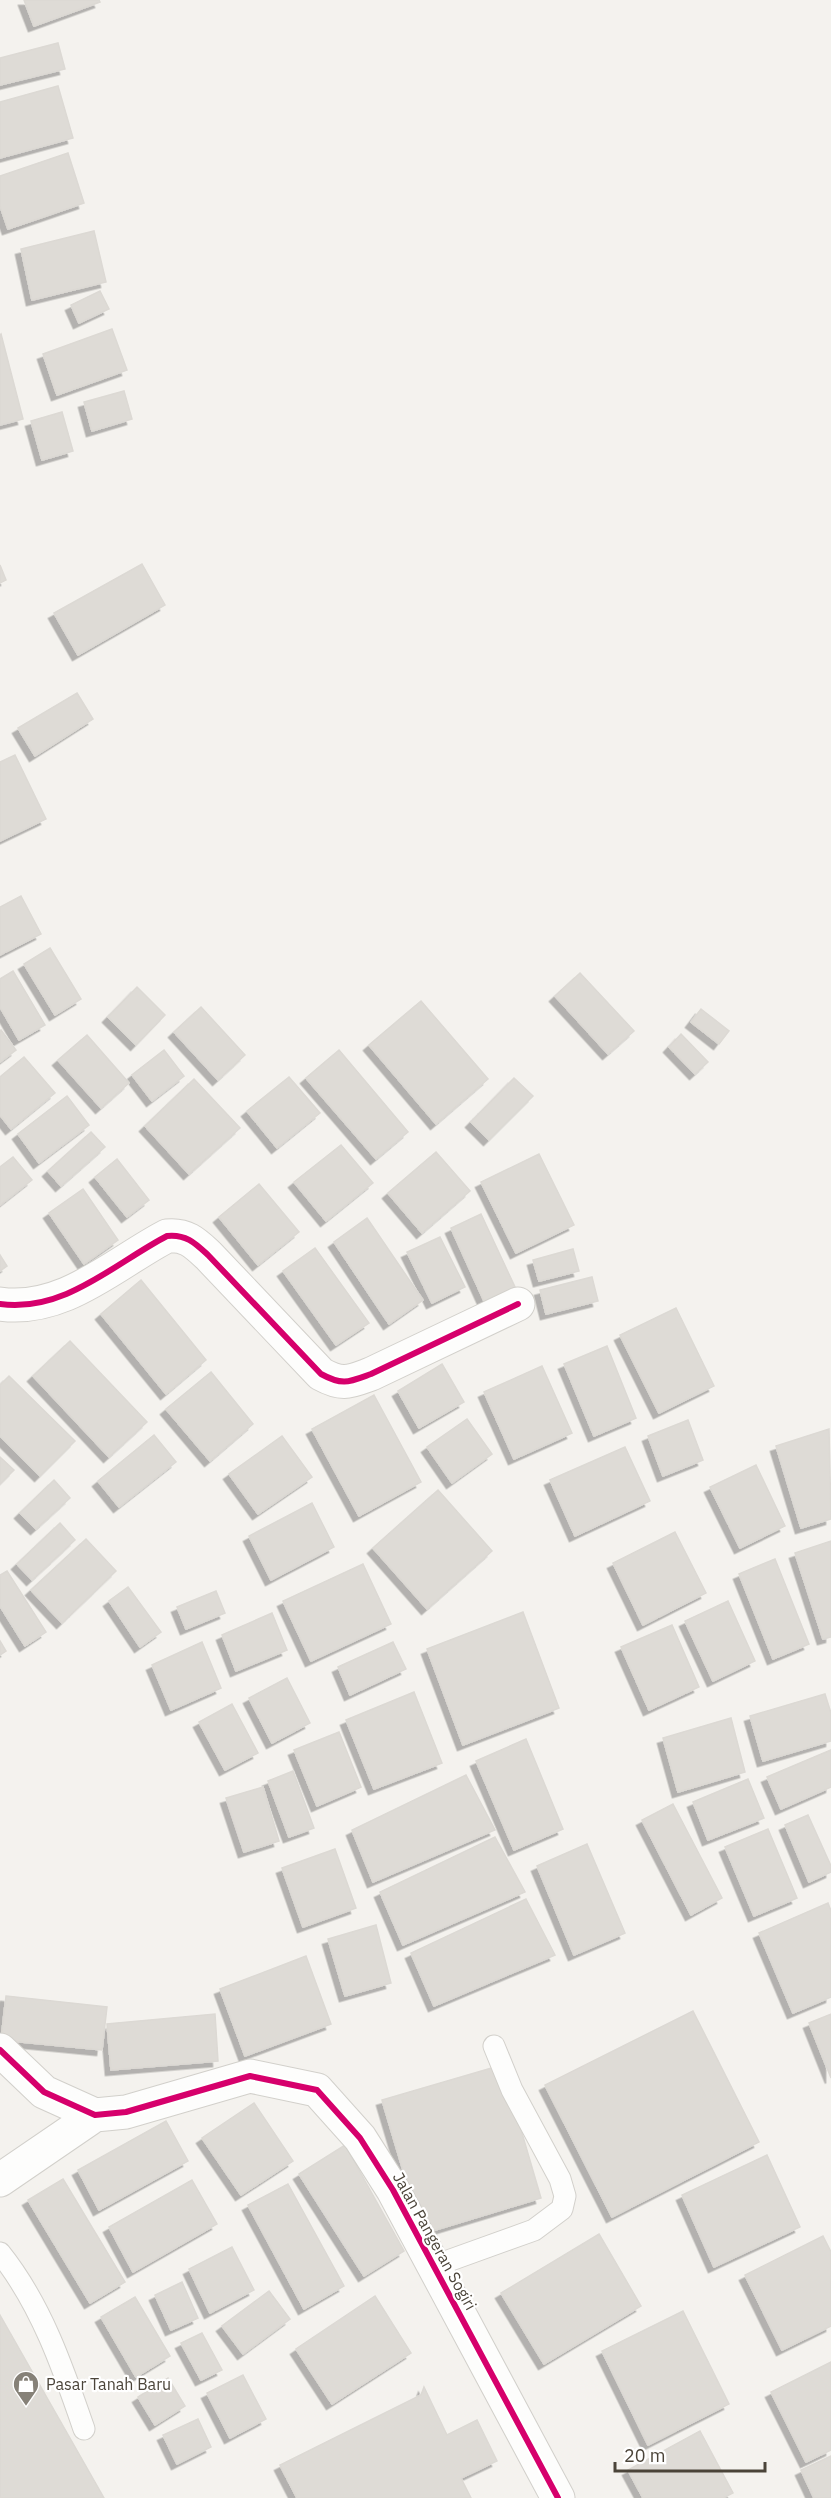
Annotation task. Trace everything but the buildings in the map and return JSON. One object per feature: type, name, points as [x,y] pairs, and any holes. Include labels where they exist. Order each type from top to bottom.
[{"type":"street","points":[[0,1304],[10,1306],[54,1299],[95,1280],[167,1236],[180,1235],[194,1242],[208,1255],[321,1374],[336,1382],[348,1382],[371,1374],[518,1305]]},
{"type":"street","name":"Jalan Pangeran Sogiri","points":[[0,2050],[44,2092],[95,2115],[126,2112],[250,2076],[317,2090],[360,2138],[393,2190],[558,2498]]},
{"type":"street","points":[[0,2180],[95,2115]]},
{"type":"lane","points":[[434,2266],[534,2230],[562,2209],[565,2196],[560,2179],[512,2090],[494,2046]]},
{"type":"lane","points":[[0,2253],[10,2266],[56,2349],[84,2429]]},
{"type":"cycle path","points":[[0,1304],[23,1305],[67,1294],[88,1284],[167,1236],[180,1236],[194,1243],[208,1255],[321,1374],[346,1382],[371,1374],[518,1304]]},
{"type":"cycle path","points":[[0,2050],[44,2092],[95,2115],[126,2112],[250,2076],[317,2090],[360,2138],[393,2190],[558,2498]]},
{"type":"place","name":"Pasar Tanah Baru","points":[[26,2407]]}]
